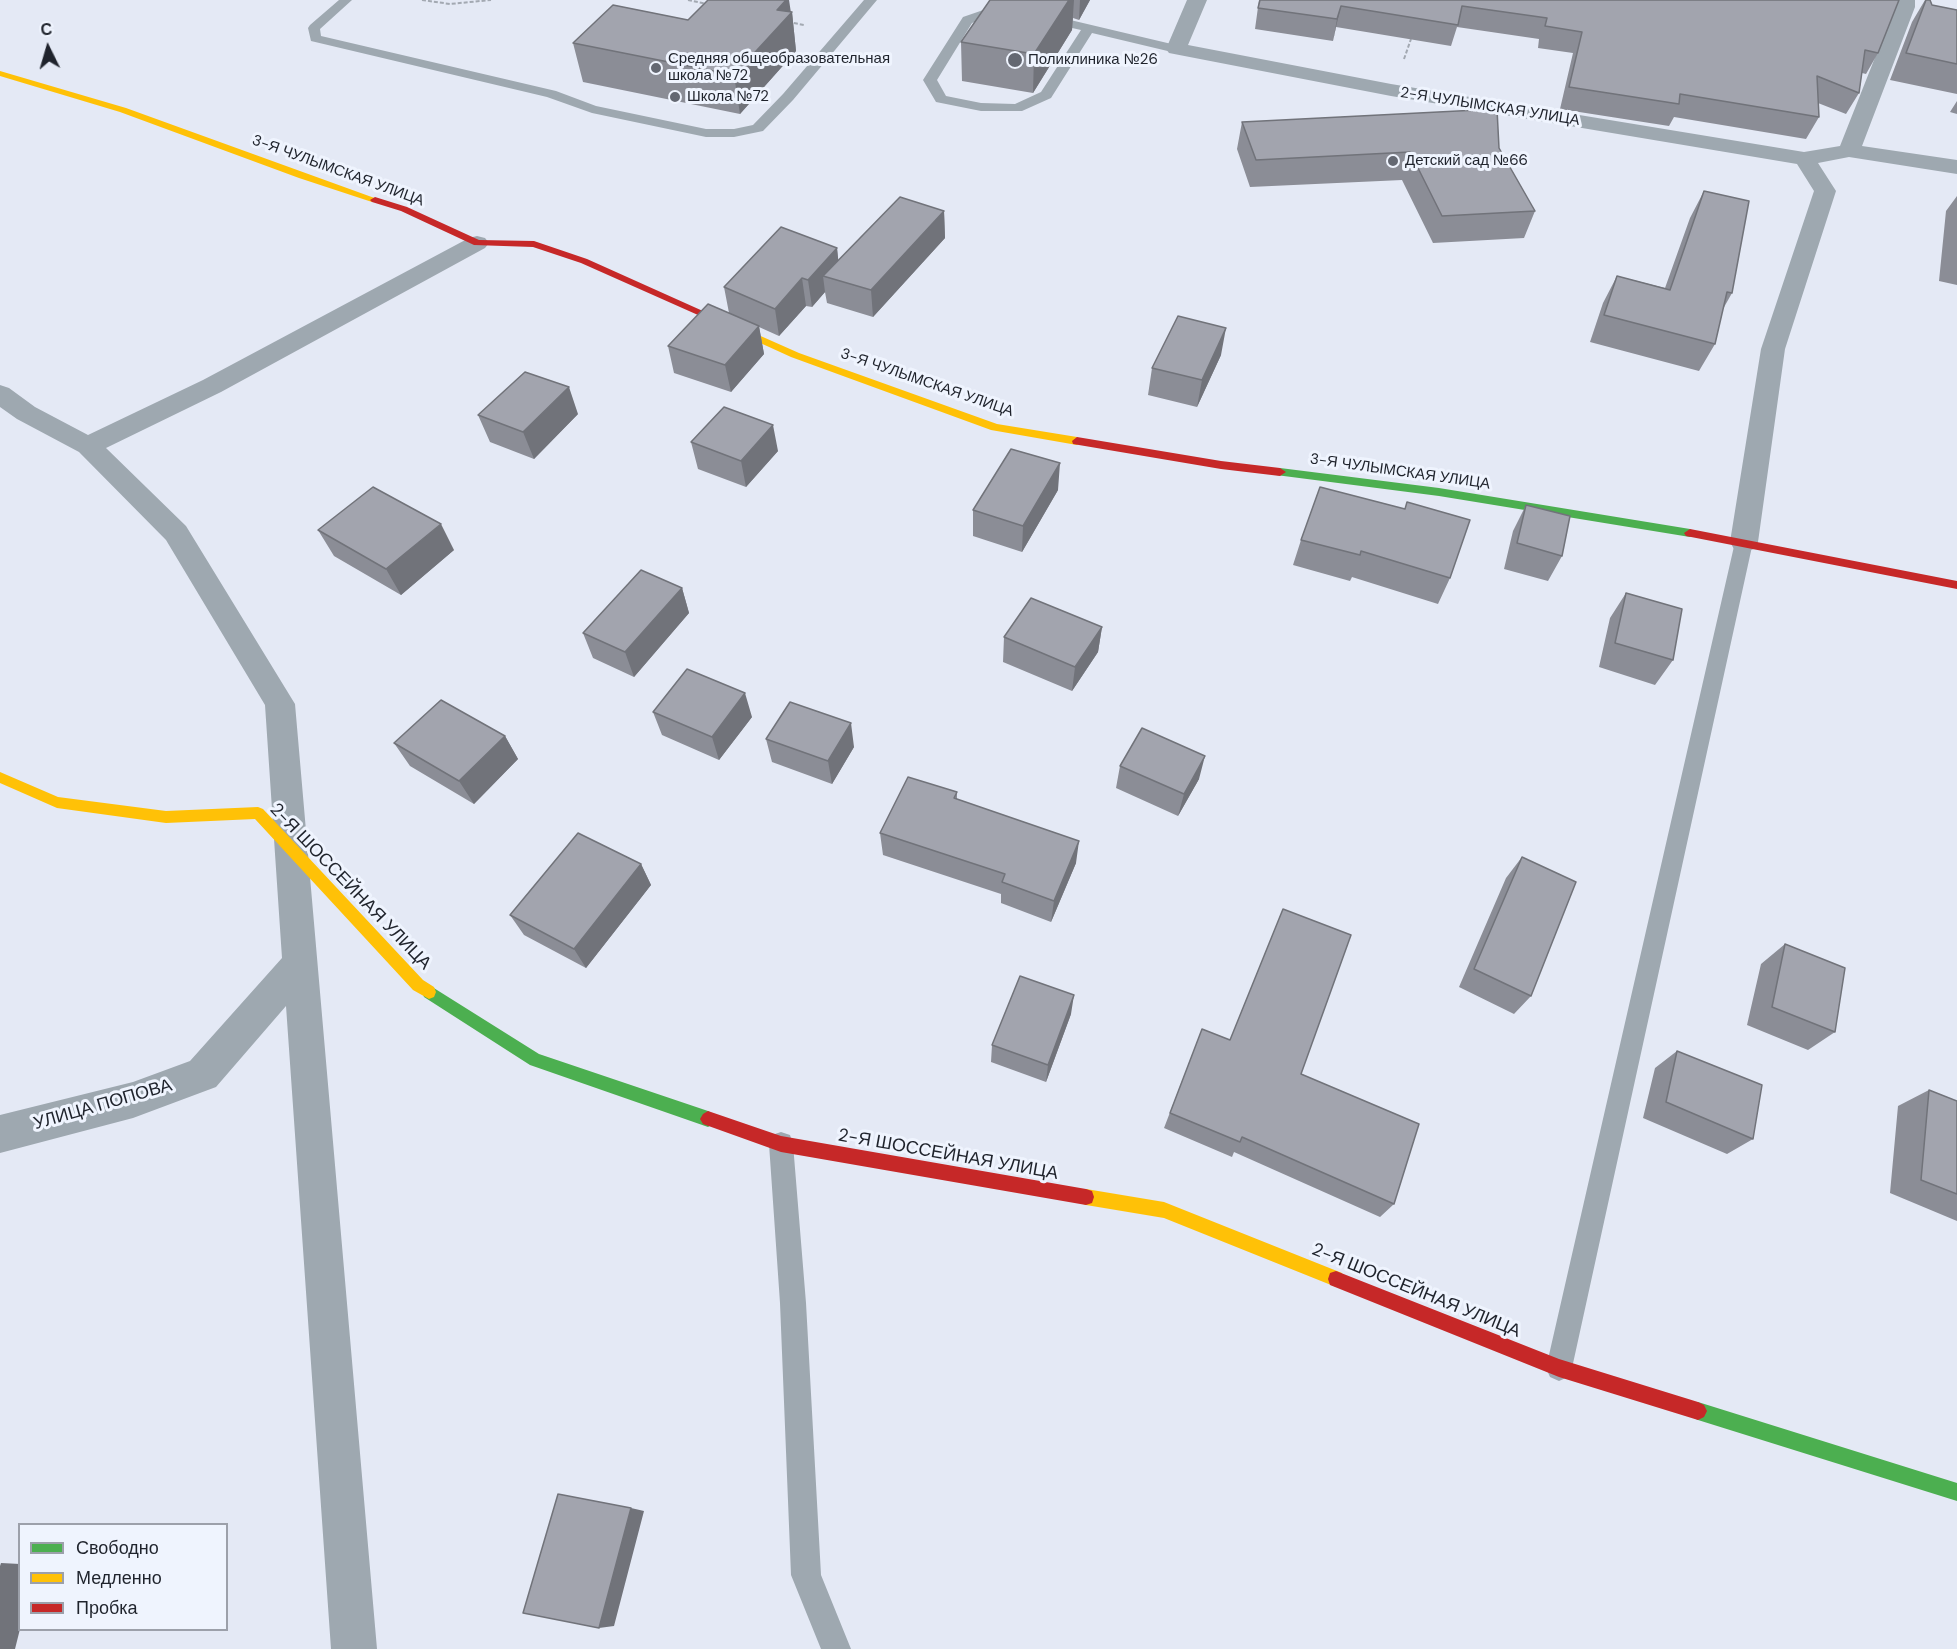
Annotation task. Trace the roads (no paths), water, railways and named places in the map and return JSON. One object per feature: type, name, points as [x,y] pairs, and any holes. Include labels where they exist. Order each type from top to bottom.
[{"type":"street","points":[[1176,49],[1197,0]]},
{"type":"street","points":[[1905,0],[1905,7],[1849,151],[1957,167]]},
{"type":"street","name":"2-Я ЧУЛЫМСКАЯ УЛИЦА","points":[[1176,49],[1391,90],[1804,159],[1849,151]]},
{"type":"street","name":"3-Я ЧУЛЫМСКАЯ УЛИЦА","points":[[0,74],[123,110],[302,176],[404,209],[477,243],[534,244],[584,261],[795,355],[995,427],[1221,465],[1439,492],[1744,542],[1957,585]]},
{"type":"street","points":[[1744,542],[1773,349],[1825,191],[1804,159]]},
{"type":"street","points":[[88,446],[212,386],[477,243]]},
{"type":"street","points":[[0,394],[26,413],[88,446],[176,533],[280,704],[354,1649]]},
{"type":"street","name":"2-Я ШОССЕЙНАЯ УЛИЦА","points":[[0,777],[57,802],[166,817],[258,813],[418,984],[535,1060],[781,1144],[1164,1210],[1559,1368],[1957,1492]]},
{"type":"street","name":"УЛИЦА ПОПОВА","points":[[0,1134],[132,1100],[203,1074],[300,964]]},
{"type":"lane","points":[[346,0],[315,28],[315,38],[551,94],[592,109],[706,133],[734,133],[758,128],[789,97],[871,0]]},
{"type":"lane","points":[[1089,28],[1046,95],[1017,108],[981,107],[941,99],[930,80],[967,20],[992,11],[1089,28],[1176,49]]},
{"type":"lane","points":[[1559,1368],[1744,542]]},
{"type":"lane","points":[[781,1144],[793,1303],[806,1575],[836,1649]]},
{"type":"place","name":"Поликлиника №26","points":[[1015,60]]},
{"type":"place","name":"Средняя общеобразовательная школа №72","points":[[656,68]]},
{"type":"place","name":"Школа №72","points":[[675,97]]},
{"type":"place","name":"Детский сад №66","points":[[1393,161]]}]
